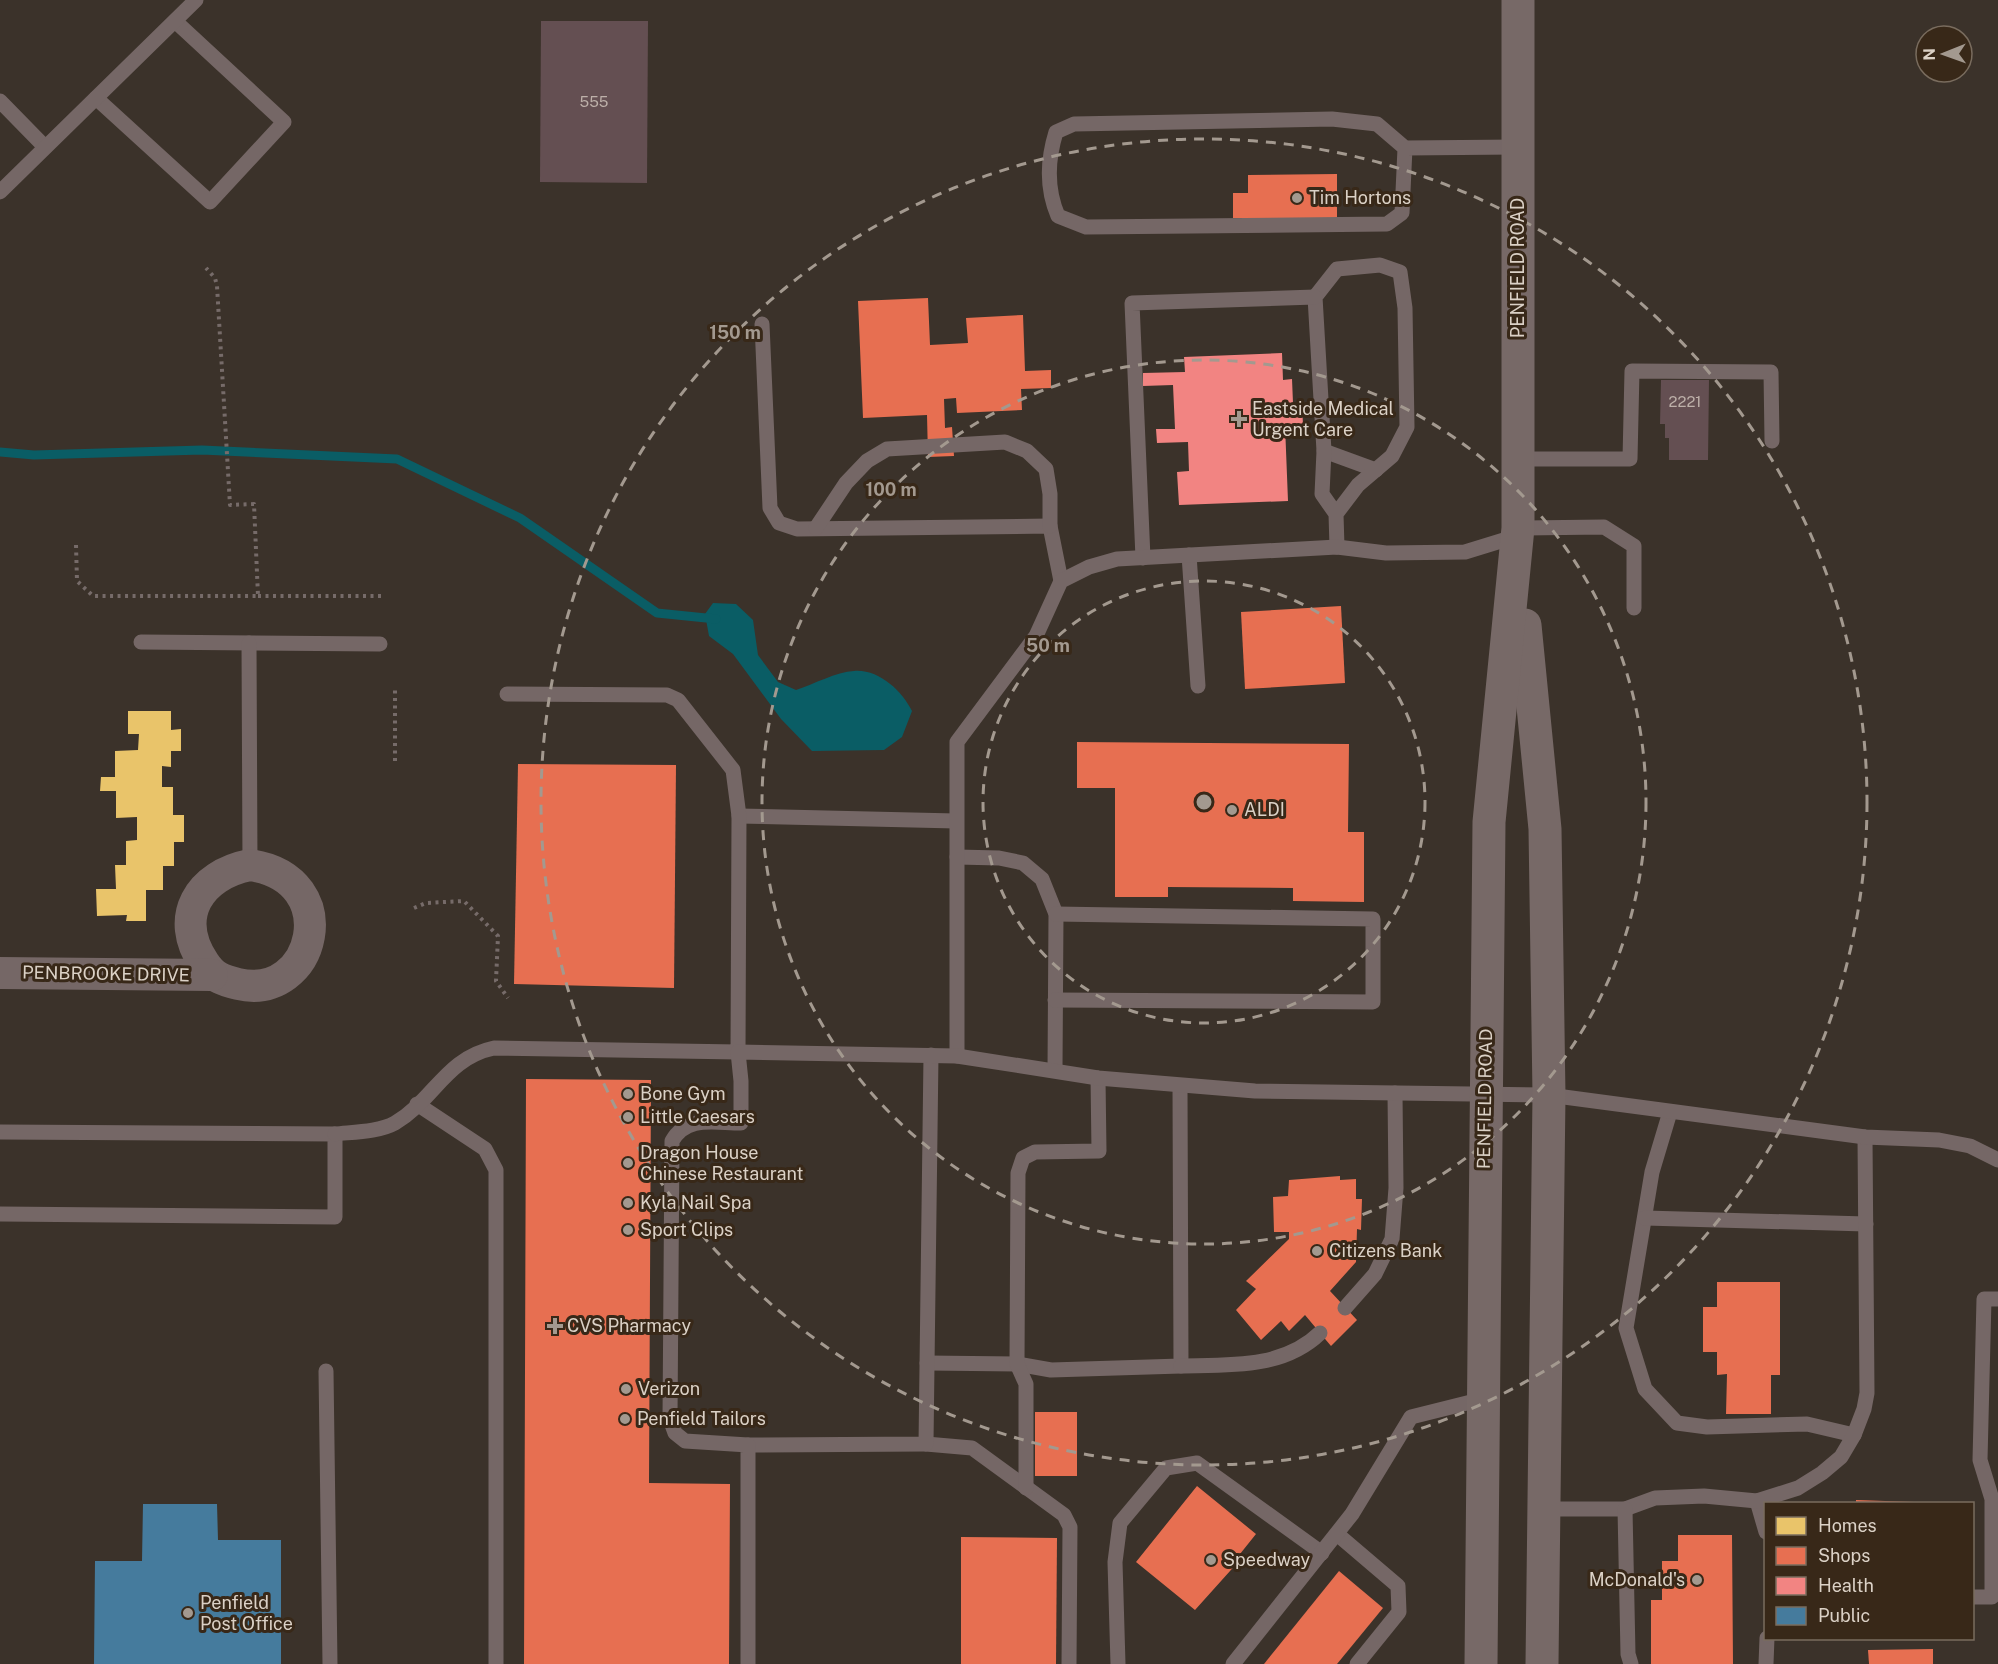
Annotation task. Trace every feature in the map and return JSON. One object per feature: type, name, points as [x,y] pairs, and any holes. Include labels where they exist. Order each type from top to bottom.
[{"type":"main road","name":"PENFIELD ROAD","points":[[1518,0],[1518,532],[1545,830],[1549,1095],[1542,1664]]},
{"type":"main road","name":"PENFIELD ROAD","points":[[1481,1664],[1489,822],[1518,532]]},
{"type":"street","name":"PENBROOKE DRIVE","points":[[0,973],[212,975],[247,986],[266,984],[284,976],[298,963],[308,946],[311,927],[308,908],[300,890],[286,877],[268,868],[250,865],[229,869],[212,880],[198,896],[191,915],[191,936],[199,955],[212,975]]},
{"type":"lane","points":[[0,192],[196,0]]},
{"type":"lane","points":[[96,98],[210,202],[284,122],[175,21]]},
{"type":"lane","points":[[0,101],[45,147]]},
{"type":"lane","points":[[1406,148],[1402,213],[1387,224],[1086,227],[1058,216],[1050,198],[1050,151],[1056,132],[1074,124],[1332,119],[1377,124],[1406,148],[1517,147]]},
{"type":"lane","points":[[1336,514],[1358,485],[1392,456],[1407,427],[1405,308],[1400,272],[1380,265],[1337,269],[1315,297],[1324,451],[1322,494],[1336,514],[1337,547]]},
{"type":"lane","points":[[1143,558],[1132,303],[1315,297]]},
{"type":"lane","points":[[762,324],[770,508],[779,523],[797,529],[1050,526]]},
{"type":"lane","points":[[1518,459],[1630,459],[1632,370],[1772,372],[1772,441]]},
{"type":"lane","points":[[816,528],[846,483],[867,460],[887,449],[1005,442],[1026,451],[1047,469],[1050,526],[1061,581],[1036,636],[957,742],[957,1056]]},
{"type":"lane","points":[[1324,451],[1376,470]]},
{"type":"lane","points":[[1061,581],[1117,560],[1337,547],[1386,553],[1465,552],[1518,532],[1604,527],[1634,546],[1634,608]]},
{"type":"lane","points":[[1189,555],[1198,686]]},
{"type":"lane","points":[[141,642],[380,644]]},
{"type":"lane","points":[[249,643],[250,865]]},
{"type":"lane","points":[[507,694],[667,695],[678,700],[733,770],[739,816],[738,1052],[741,1123],[692,1123],[679,1129],[672,1141],[670,1419],[675,1433],[685,1442],[748,1445],[926,1444],[972,1448],[1064,1515],[1070,1527],[1069,1664]]},
{"type":"lane","points":[[739,816],[956,821]]},
{"type":"lane","points":[[957,857],[999,858],[1023,863],[1042,879],[1056,914],[1055,1070]]},
{"type":"lane","points":[[1055,1000],[1373,1002],[1373,919],[1056,914]]},
{"type":"lane","points":[[0,1132],[335,1134],[394,1124],[454,1067],[474,1052],[494,1048],[957,1056],[1098,1078],[1180,1087],[1255,1091],[1549,1095],[1865,1137],[1939,1140],[1970,1146],[1998,1160]]},
{"type":"lane","points":[[926,1444],[932,1055]]},
{"type":"lane","points":[[1026,1488],[1026,1384],[1017,1364],[1018,1173],[1023,1158],[1035,1152],[1099,1151],[1098,1078]]},
{"type":"lane","points":[[1180,1087],[1181,1366]]},
{"type":"lane","points":[[1345,1308],[1375,1274],[1392,1239],[1396,1188],[1395,1093]]},
{"type":"lane","points":[[417,1104],[485,1149],[496,1170],[496,1664]]},
{"type":"lane","points":[[1670,1112],[1652,1172],[1626,1328],[1645,1389],[1677,1423],[1707,1426],[1807,1424],[1854,1435]]},
{"type":"lane","points":[[0,1214],[335,1216],[335,1134]]},
{"type":"lane","points":[[1544,1509],[1625,1509],[1654,1498],[1704,1496],[1757,1501],[1798,1488],[1822,1473],[1840,1456],[1854,1435],[1867,1394],[1865,1137]]},
{"type":"lane","points":[[1645,1218],[1866,1224]]},
{"type":"lane","points":[[1974,1597],[1992,1597],[1992,1499],[1980,1460],[1984,1299],[1998,1299]]},
{"type":"lane","points":[[927,1364],[1017,1364],[1051,1370],[1243,1364],[1281,1358],[1311,1342],[1320,1333]]},
{"type":"lane","points":[[326,1371],[330,1664]]},
{"type":"lane","points":[[1233,1664],[1352,1514],[1411,1417],[1483,1400]]},
{"type":"lane","points":[[748,1445],[748,1664]]},
{"type":"lane","points":[[1118,1664],[1115,1562],[1120,1523],[1166,1468],[1197,1464],[1322,1553]]},
{"type":"lane","points":[[1757,1501],[1764,1525]]},
{"type":"lane","points":[[1625,1509],[1628,1654],[1631,1664]]},
{"type":"lane","points":[[1337,1534],[1398,1586],[1399,1612],[1357,1664]]},
{"type":"lane","points":[[1766,1664],[1767,1640]]},
{"type":"path","points":[[206,268],[215,278],[217,286],[230,505],[254,504],[258,596]]},
{"type":"path","points":[[76,544],[77,581],[93,596],[384,596]]},
{"type":"path","points":[[395,688],[395,761]]},
{"type":"path","points":[[414,908],[426,903],[464,901],[498,936],[496,981],[508,998]]},
{"type":"water","points":[[713,603],[736,604],[753,620],[758,655],[778,682],[796,690],[832,676],[863,671],[889,683],[908,703],[912,711],[902,737],[884,750],[812,751],[781,719],[733,654],[709,636],[705,614]]},
{"type":"building: Homes","points":[[128,711],[171,711],[171,730],[181,729],[181,751],[171,751],[171,767],[162,766],[162,787],[173,787],[173,815],[184,815],[184,842],[174,842],[174,866],[163,866],[163,890],[146,890],[146,921],[126,921],[127,915],[97,916],[96,889],[116,889],[115,865],[126,865],[126,841],[137,840],[137,817],[116,818],[116,791],[100,791],[101,777],[115,777],[115,751],[138,750],[139,734],[128,734]]},
{"type":"building: Shops","points":[[1337,174],[1337,221],[1248,221],[1247,218],[1233,218],[1233,193],[1248,193],[1248,175]]},
{"type":"building: Shops","points":[[928,298],[930,345],[968,343],[966,318],[1023,315],[1025,371],[1051,370],[1051,388],[1021,389],[1022,410],[957,413],[956,398],[944,399],[945,428],[952,427],[954,456],[928,457],[927,415],[863,418],[858,301]]},
{"type":"building: Shops","points":[[1341,606],[1345,683],[1245,689],[1241,612]]},
{"type":"building: Shops","name":"ALDI","points":[[1077,742],[1349,744],[1348,832],[1364,832],[1364,902],[1293,901],[1293,888],[1168,887],[1168,897],[1115,897],[1115,788],[1077,788]]},
{"type":"building: Shops","points":[[518,764],[676,765],[674,988],[514,984]]},
{"type":"building: Shops","points":[[526,1079],[651,1080],[649,1483],[730,1484],[729,1664],[524,1664]]},
{"type":"building: Shops","name":"Citizens Bank","points":[[1340,1176],[1340,1180],[1356,1179],[1356,1199],[1362,1199],[1361,1230],[1357,1229],[1356,1262],[1330,1291],[1357,1320],[1331,1346],[1305,1315],[1289,1331],[1281,1321],[1261,1340],[1236,1310],[1256,1289],[1246,1281],[1289,1239],[1289,1232],[1274,1232],[1273,1197],[1288,1196],[1289,1180]]},
{"type":"building: Shops","points":[[1717,1282],[1780,1282],[1780,1375],[1771,1375],[1771,1414],[1726,1414],[1727,1374],[1717,1375],[1717,1352],[1703,1352],[1703,1307],[1717,1307]]},
{"type":"building: Shops","points":[[1035,1412],[1077,1412],[1077,1476],[1035,1476]]},
{"type":"building: Shops","points":[[1197,1486],[1256,1534],[1236,1559],[1239,1561],[1195,1610],[1136,1562]]},
{"type":"building: Shops","points":[[1856,1500],[1914,1502],[1856,1502]]},
{"type":"building: Shops","name":"McDonald's","points":[[1678,1535],[1732,1535],[1733,1664],[1651,1664],[1651,1600],[1662,1600],[1662,1561],[1678,1561]]},
{"type":"building: Shops","points":[[961,1537],[1057,1538],[1056,1664],[961,1664]]},
{"type":"building: Shops","points":[[1339,1571],[1383,1608],[1337,1664],[1264,1664]]},
{"type":"building: Shops","points":[[1933,1649],[1933,1664],[1869,1664],[1868,1650]]},
{"type":"building: Health","points":[[1282,353],[1283,380],[1292,379],[1293,403],[1302,403],[1303,425],[1285,425],[1288,501],[1179,505],[1177,472],[1189,471],[1188,442],[1157,443],[1156,429],[1175,429],[1173,385],[1143,386],[1143,373],[1185,372],[1184,357]]},
{"type":"building: Public","name":"Penfield Post Office","points":[[143,1504],[217,1504],[218,1540],[281,1540],[281,1664],[94,1664],[95,1561],[142,1561]]},
{"type":"building: Other","points":[[541,21],[648,21],[647,183],[540,182]]},
{"type":"building: Other","points":[[1661,380],[1709,380],[1708,460],[1669,460],[1669,438],[1665,438],[1665,424],[1660,424]]},
{"type":"waterway","points":[[0,452],[34,455],[202,450],[397,459],[520,518],[657,613],[716,619]]},
{"type":"place","name":"Tim Hortons","points":[[1297,198]]},
{"type":"place","name":"Eastside Medical Urgent Care","points":[[1239,419]]},
{"type":"place","name":"ALDI","points":[[1232,810]]},
{"type":"place","name":"Bone Gym","points":[[628,1094]]},
{"type":"place","name":"Little Caesars","points":[[628,1117]]},
{"type":"place","name":"Dragon House Chinese Restaurant","points":[[628,1163]]},
{"type":"place","name":"Kyla Nail Spa","points":[[628,1203]]},
{"type":"place","name":"Sport Clips","points":[[628,1230]]},
{"type":"place","name":"Citizens Bank","points":[[1317,1251]]},
{"type":"place","name":"CVS Pharmacy","points":[[555,1326]]},
{"type":"place","name":"Verizon","points":[[626,1389]]},
{"type":"place","name":"Penfield Tailors","points":[[625,1419]]},
{"type":"place","name":"Speedway","points":[[1211,1560]]},
{"type":"place","name":"McDonald's","points":[[1697,1580]]},
{"type":"place","name":"Penfield Post Office","points":[[188,1613]]}]
